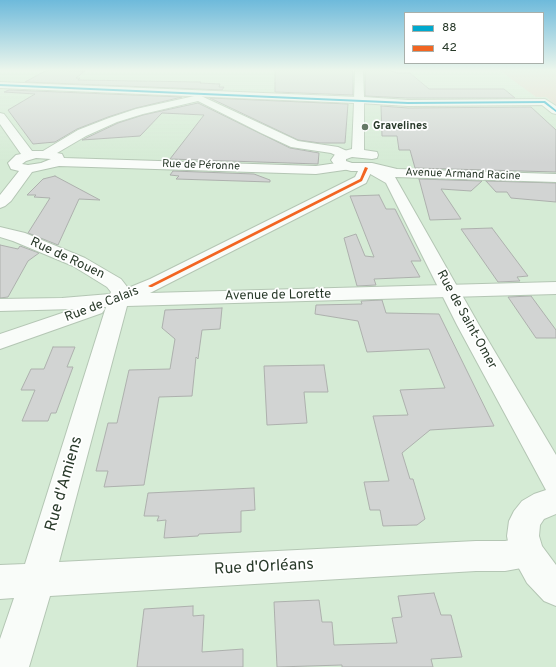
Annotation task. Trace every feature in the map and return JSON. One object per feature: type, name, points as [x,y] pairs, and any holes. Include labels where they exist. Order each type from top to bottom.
[{"type":"street","points":[[51,158],[82,132],[140,111],[180,101]]},
{"type":"street","points":[[210,101],[246,122],[295,144],[334,150],[344,160],[372,167],[380,160],[372,155],[358,153],[344,160]]},
{"type":"street","points":[[358,153],[359,101]]},
{"type":"street","points":[[377,101],[408,103],[545,102],[556,111]]},
{"type":"street","points":[[0,116],[28,162],[6,198],[0,203]]},
{"type":"street","name":"Rue de Péronne","points":[[28,162],[51,158],[316,170],[344,160]]},
{"type":"street","name":"Avenue Armand Racine","points":[[372,167],[395,165],[556,172]]},
{"type":"street","name":"Avenue Armand Racine","points":[[372,167],[397,173],[556,178]]},
{"type":"street","name":"Rue de Saint-Omer","points":[[372,167],[392,181],[451,292],[556,481]]},
{"type":"street","name":"Rue de Calais","points":[[0,342],[118,300],[157,283],[361,180],[372,167]]},
{"type":"street","name":"Rue de Rouen","points":[[0,232],[19,237],[102,274],[119,288],[121,292],[118,300]]},
{"type":"street","name":"Avenue de Lorette","points":[[0,305],[62,304],[118,300],[556,288]]},
{"type":"street","name":"Rue d'Amiens","points":[[10,667],[37,581],[118,300]]},
{"type":"street","points":[[556,501],[545,502],[533,510],[525,521],[523,536],[527,552],[539,572],[556,589]]},
{"type":"street","name":"Rue d'Orléans","points":[[0,582],[476,556],[505,556],[527,552]]},
{"type":"building","points":[[23,101],[165,101],[108,117],[77,129],[55,142],[33,144],[8,110]]},
{"type":"building","points":[[217,101],[282,101],[348,104],[345,143],[320,143],[298,140]]},
{"type":"building","points":[[198,103],[290,148],[319,153],[318,164],[170,159],[204,115],[162,113],[140,136],[82,140],[118,123],[143,115]]},
{"type":"building","points":[[381,106],[408,108],[531,107],[556,130],[556,172],[415,168],[410,150],[399,150],[397,136],[382,136]]},
{"type":"building","points":[[173,171],[254,174],[270,180],[270,182],[176,179],[179,176],[170,175]]},
{"type":"building","points":[[55,176],[100,200],[79,199],[58,245],[28,233],[50,198],[27,195],[43,179]]},
{"type":"building","points":[[419,179],[482,181],[471,191],[441,189],[461,219],[430,220]]},
{"type":"building","points":[[486,181],[556,183],[556,202],[511,198],[507,192],[496,192]]},
{"type":"building","points":[[379,195],[386,209],[395,209],[421,261],[411,261],[420,277],[374,279],[376,285],[357,286],[344,238],[356,234],[365,256],[374,257],[350,196]]},
{"type":"building","points":[[492,228],[528,276],[517,277],[520,281],[498,282],[461,229]]},
{"type":"building","points":[[0,245],[18,249],[20,246],[39,253],[28,261],[8,297],[0,298]]},
{"type":"building","points":[[531,296],[556,330],[556,338],[536,338],[508,297]]},
{"type":"building","points":[[382,300],[386,313],[439,314],[494,426],[430,430],[402,453],[410,479],[413,479],[425,519],[417,525],[383,526],[380,510],[370,510],[364,482],[389,481],[373,416],[408,415],[400,390],[445,388],[429,349],[367,352],[358,321],[315,314],[316,305],[362,304],[361,301]]},
{"type":"building","points":[[222,308],[220,329],[202,330],[198,359],[196,357],[192,396],[159,397],[144,485],[104,487],[108,471],[96,471],[108,423],[117,423],[129,370],[170,369],[175,339],[162,328],[165,310]]},
{"type":"building","points":[[53,347],[75,347],[67,367],[73,367],[56,413],[51,413],[48,421],[22,421],[35,390],[21,390],[31,369],[44,369]]},
{"type":"building","points":[[324,365],[328,392],[304,392],[307,423],[267,425],[264,366]]},
{"type":"building","points":[[254,488],[255,510],[241,511],[241,532],[199,534],[198,536],[164,538],[166,520],[157,521],[159,516],[144,516],[148,493]]},
{"type":"building","points":[[434,593],[441,615],[451,615],[462,657],[431,659],[433,667],[342,667],[342,665],[277,667],[274,602],[319,600],[322,622],[332,622],[334,645],[397,643],[392,618],[402,617],[398,596]]},
{"type":"building","points":[[193,606],[193,616],[204,615],[202,652],[243,649],[243,667],[137,667],[144,609]]},
{"type":"transit line","name":"88","points":[[366,101],[408,103],[545,102],[556,111]]},
{"type":"transit line","name":"42","points":[[150,286],[361,180],[366,168]]},
{"type":"place","name":"Gravelines","points":[[365,127]]}]
